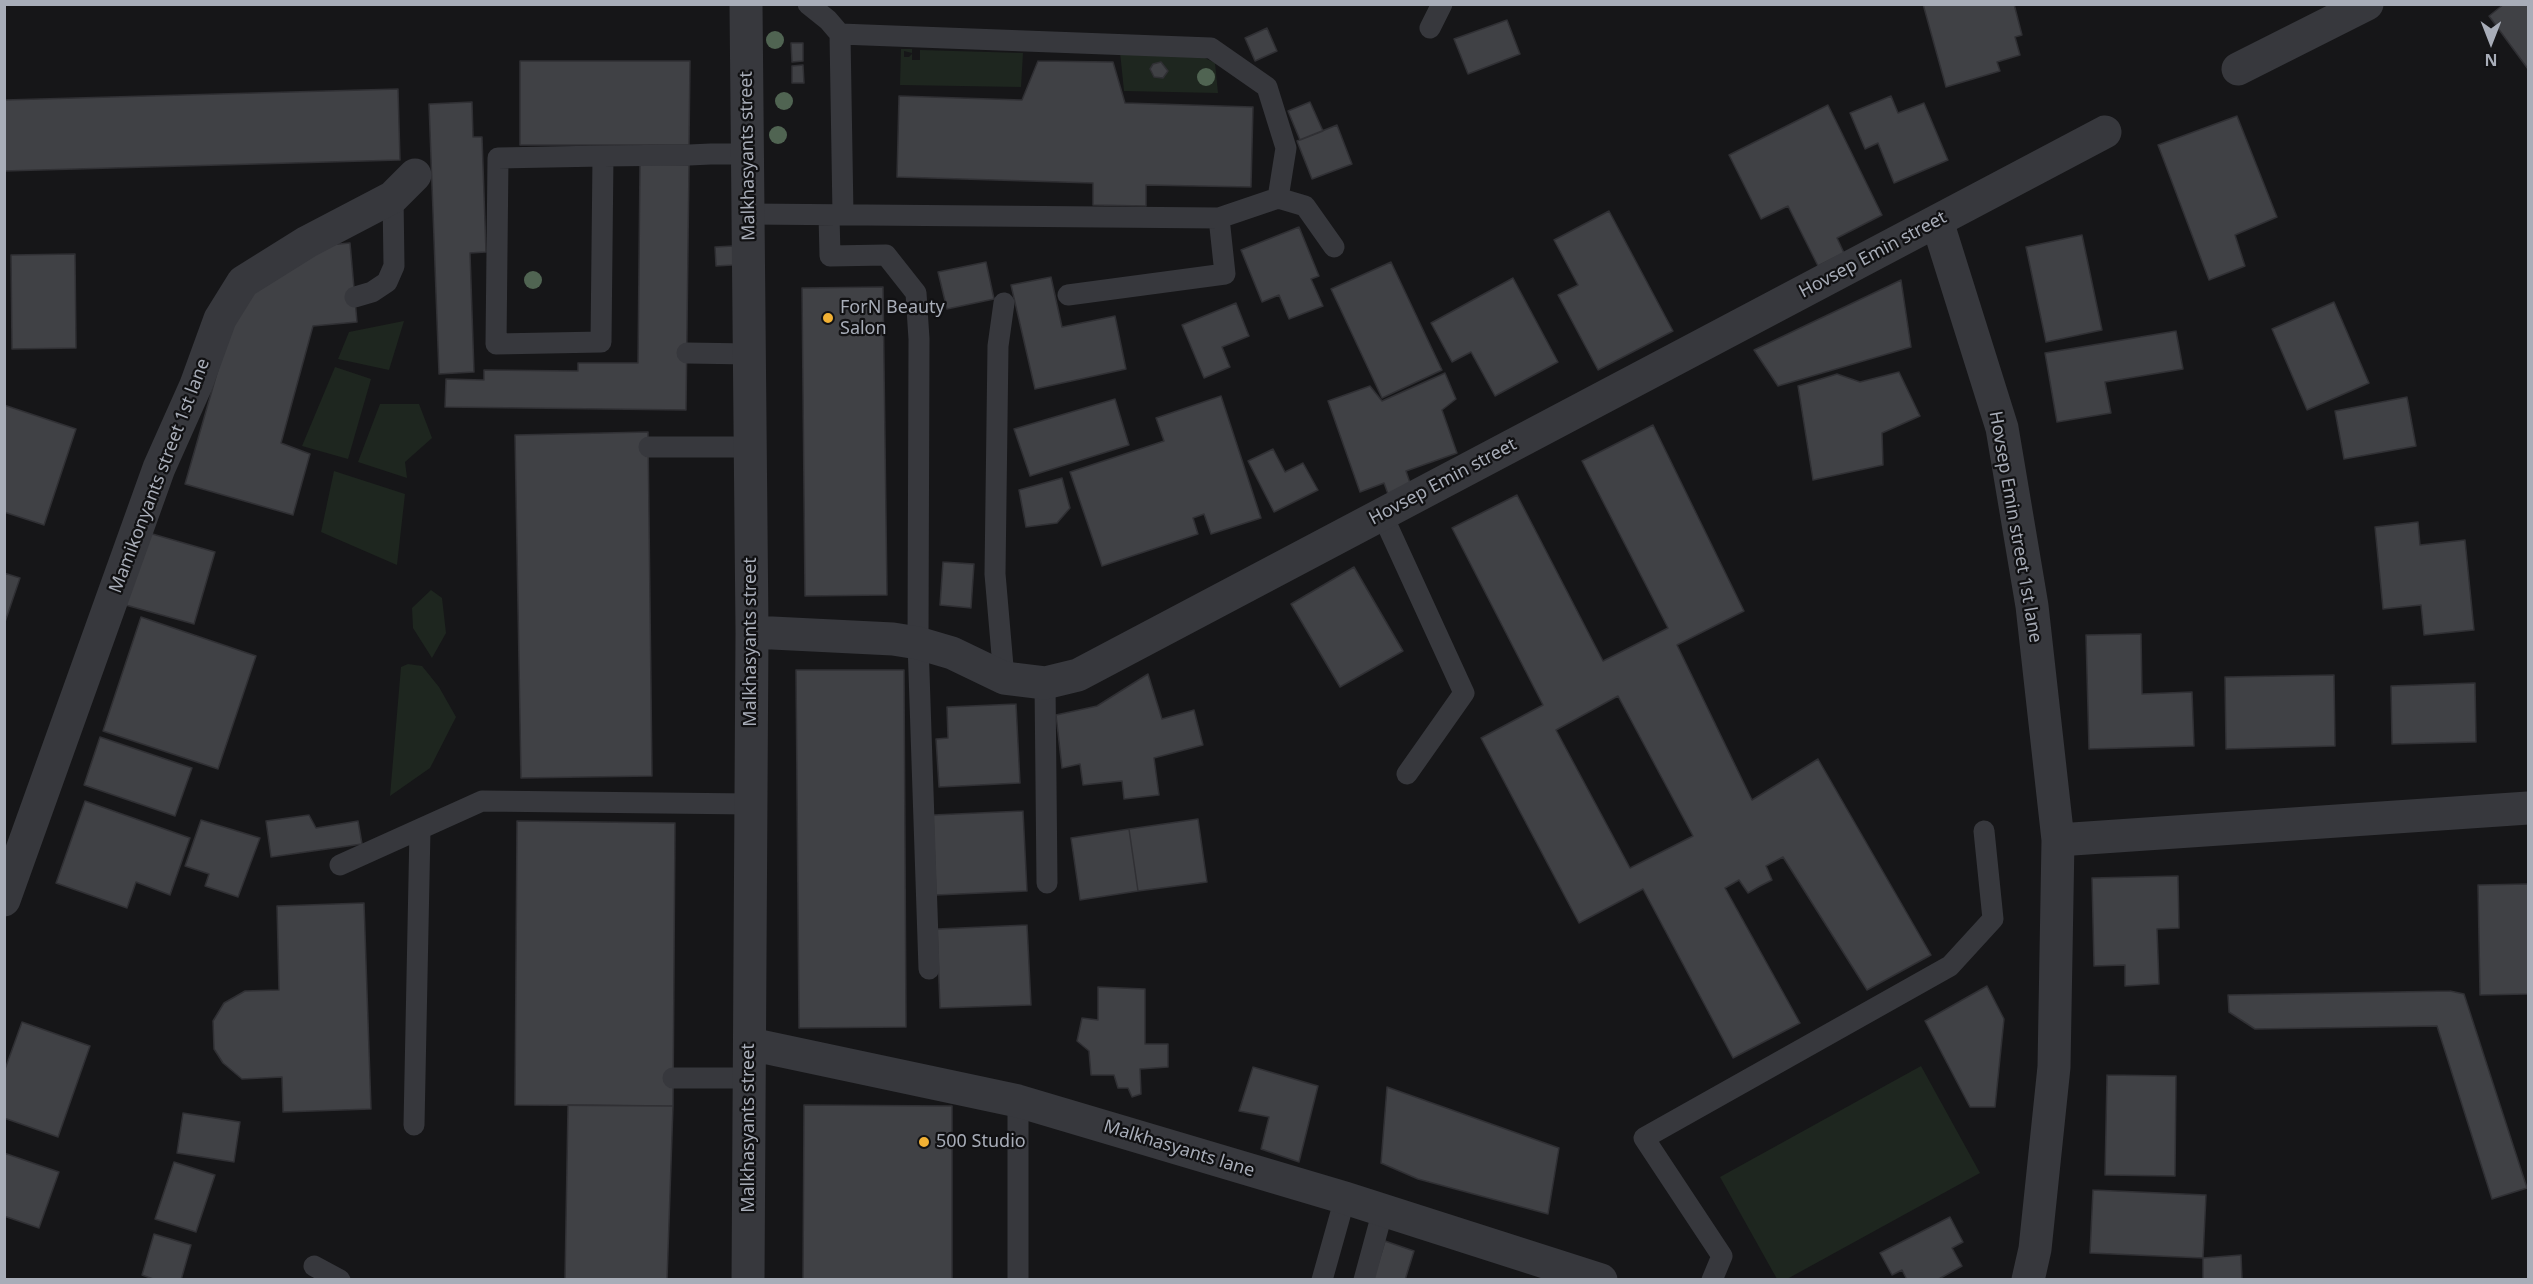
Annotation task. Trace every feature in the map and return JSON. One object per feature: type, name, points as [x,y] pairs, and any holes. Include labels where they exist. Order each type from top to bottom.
[{"type":"street","name":"Malkhasyants street","points":[[746,4],[752,632],[748,1280]]},
{"type":"street","points":[[2238,69],[2367,4]]},
{"type":"street","name":"Hovsep Emin street","points":[[752,632],[893,639],[918,643],[952,653],[1004,678],[1045,683],[1078,675],[2105,132]]},
{"type":"street","name":"Mamikonyants street 1st lane","points":[[4,900],[159,468],[196,385],[220,319],[243,282],[404,186]]},
{"type":"street","name":"Hovsep Emin street 1st lane","points":[[1937,221],[2002,428],[2032,606],[2058,840],[2054,1067],[2035,1249],[2028,1280]]},
{"type":"street","points":[[2058,840],[2529,808]]},
{"type":"street","name":"Malkhasyants lane","points":[[750,1044],[1018,1101],[1345,1198],[1601,1280]]},
{"type":"lane","points":[[808,4],[840,33],[836,215],[830,256],[886,255],[916,293],[919,339],[918,643],[929,969]]},
{"type":"lane","points":[[1430,28],[1442,4]]},
{"type":"lane","points":[[840,33],[1211,48],[1267,87],[1286,148],[1278,198]]},
{"type":"lane","points":[[603,156],[601,342],[496,344],[498,158],[603,156],[747,154]]},
{"type":"lane","points":[[355,297],[372,292],[387,282],[394,266],[404,186]]},
{"type":"lane","points":[[749,214],[1219,218],[1278,198],[1305,206],[1334,248]]},
{"type":"lane","points":[[1068,295],[1225,274],[1219,218]]},
{"type":"lane","points":[[1004,303],[998,346],[995,574],[1004,678]]},
{"type":"lane","points":[[687,353],[750,354]]},
{"type":"lane","points":[[649,447],[750,447]]},
{"type":"lane","points":[[1382,514],[1464,693],[1407,774]]},
{"type":"lane","points":[[1045,683],[1047,883]]},
{"type":"lane","points":[[340,865],[482,801],[751,804]]},
{"type":"lane","points":[[414,1125],[420,829]]},
{"type":"lane","points":[[1712,1280],[1722,1256],[1644,1138],[1950,966],[1993,919],[1984,831]]},
{"type":"lane","points":[[673,1078],[749,1078]]},
{"type":"lane","points":[[1018,1101],[1018,1280]]},
{"type":"lane","points":[[1322,1280],[1345,1198]]},
{"type":"lane","points":[[1364,1280],[1383,1210]]},
{"type":"lane","points":[[314,1266],[340,1280]]},
{"type":"shaded area","points":[[901,49],[912,49],[912,53],[904,51],[904,57],[912,54],[912,60],[920,60],[920,50],[1023,53],[1021,87],[900,85]]},
{"type":"shaded area","points":[[1120,52],[1203,57],[1215,63],[1218,93],[1124,91]],"holes":[[[1161,62],[1168,71],[1163,78],[1154,77],[1150,70],[1153,64]]]},
{"type":"shaded area","points":[[404,321],[389,370],[338,359],[349,332]]},
{"type":"shaded area","points":[[335,367],[371,379],[348,459],[302,446]]},
{"type":"shaded area","points":[[380,404],[419,404],[432,438],[405,462],[407,478],[358,462]]},
{"type":"shaded area","points":[[334,471],[405,494],[397,565],[321,532]]},
{"type":"shaded area","points":[[431,590],[442,598],[446,633],[432,658],[413,628],[412,608]]},
{"type":"shaded area","points":[[408,664],[422,666],[439,687],[456,717],[430,768],[390,796],[401,667]]},
{"type":"shaded area","points":[[1921,1066],[1980,1173],[1787,1279],[1777,1279],[1720,1177]]},
{"type":"building","points":[[1923,4],[2014,4],[2022,35],[2015,37],[2020,55],[1997,62],[2000,71],[1946,87]]},
{"type":"building","points":[[2504,4],[2528,4],[2528,69],[2489,16]]},
{"type":"building","points":[[1507,20],[1520,54],[1468,74],[1454,39]]},
{"type":"building","points":[[1267,28],[1277,51],[1255,61],[1245,38]]},
{"type":"building","points":[[791,43],[803,43],[803,61],[792,62]]},
{"type":"building","points":[[520,61],[690,61],[689,145],[520,145]]},
{"type":"building","points":[[1038,61],[1113,62],[1125,103],[1253,107],[1251,187],[1146,185],[1146,206],[1093,205],[1093,183],[897,177],[899,96],[1022,100]]},
{"type":"building","points":[[1161,62],[1168,71],[1163,78],[1154,77],[1150,69],[1153,64]]},
{"type":"building","points":[[803,65],[804,83],[792,83],[792,66]]},
{"type":"building","points":[[398,89],[400,160],[4,171],[4,100]]},
{"type":"building","points":[[1891,96],[1898,113],[1924,103],[1948,160],[1894,183],[1878,143],[1865,149],[1850,113]]},
{"type":"building","points":[[472,102],[473,137],[482,137],[486,252],[470,253],[474,372],[439,374],[429,104]]},
{"type":"building","points":[[1310,102],[1323,131],[1300,140],[1288,111]]},
{"type":"building","points":[[1828,105],[1882,215],[1837,238],[1844,253],[1818,266],[1788,206],[1761,219],[1729,155]]},
{"type":"building","points":[[2237,116],[2277,217],[2235,235],[2245,266],[2209,280],[2158,145]]},
{"type":"building","points":[[1337,125],[1352,164],[1312,179],[1297,141]]},
{"type":"building","points":[[640,164],[689,165],[686,410],[445,407],[446,379],[484,380],[484,370],[578,371],[578,363],[638,363]]},
{"type":"building","points":[[1609,211],[1673,331],[1598,370],[1558,295],[1578,285],[1554,240]]},
{"type":"building","points":[[1299,227],[1319,276],[1311,279],[1323,306],[1289,319],[1279,295],[1262,302],[1241,250]]},
{"type":"building","points":[[2082,235],[2102,330],[2046,342],[2026,247]]},
{"type":"building","points":[[350,243],[357,322],[313,326],[281,443],[310,454],[293,515],[185,484],[234,314],[275,268],[317,246]]},
{"type":"building","points":[[733,246],[733,265],[716,266],[715,247]]},
{"type":"building","points":[[75,254],[76,348],[12,349],[11,255]]},
{"type":"building","points":[[986,262],[994,299],[947,309],[938,272]]},
{"type":"building","points":[[1391,262],[1442,370],[1382,398],[1331,289]]},
{"type":"building","points":[[1051,277],[1062,327],[1115,316],[1126,369],[1035,389],[1011,285]]},
{"type":"building","points":[[1513,278],[1558,362],[1495,396],[1471,352],[1452,362],[1431,323]]},
{"type":"building","points":[[1901,280],[1911,347],[1778,386],[1754,350]]},
{"type":"building","points":[[883,287],[887,595],[805,596],[802,288]]},
{"type":"building","points":[[2334,302],[2369,383],[2307,410],[2272,329]]},
{"type":"building","points":[[1236,303],[1249,336],[1222,347],[1230,367],[1204,378],[1182,325]]},
{"type":"building","points":[[2176,331],[2183,369],[2105,382],[2111,413],[2057,422],[2045,353]]},
{"type":"building","points":[[1899,372],[1920,416],[1882,433],[1883,465],[1813,480],[1798,386],[1837,374],[1860,382]]},
{"type":"building","points":[[1445,373],[1456,399],[1442,410],[1457,453],[1406,471],[1411,486],[1388,494],[1384,483],[1360,492],[1328,401],[1370,386],[1382,401]]},
{"type":"building","points":[[1221,396],[1261,518],[1211,534],[1204,514],[1193,518],[1198,534],[1102,566],[1070,472],[1164,441],[1156,418]]},
{"type":"building","points":[[2407,397],[2416,446],[2344,459],[2335,411]]},
{"type":"building","points":[[1115,399],[1129,445],[1030,476],[1014,429]]},
{"type":"building","points":[[4,405],[76,429],[44,525],[4,512]]},
{"type":"building","points":[[1653,425],[1744,611],[1677,645],[1752,800],[1818,759],[1931,955],[1867,990],[1783,857],[1766,866],[1772,880],[1748,893],[1739,880],[1725,888],[1800,1023],[1733,1058],[1643,889],[1579,923],[1481,738],[1543,705],[1452,528],[1517,495],[1603,661],[1668,628],[1582,461]],"holes":[[[1618,696],[1693,836],[1630,868],[1556,730]]]},
{"type":"building","points":[[648,432],[652,776],[521,778],[515,435]]},
{"type":"building","points":[[1273,449],[1285,472],[1303,463],[1318,490],[1274,512],[1248,461]]},
{"type":"building","points":[[1062,478],[1070,508],[1057,523],[1026,527],[1019,490]]},
{"type":"building","points":[[2418,522],[2420,545],[2465,540],[2474,630],[2424,635],[2421,605],[2383,609],[2375,527]]},
{"type":"building","points":[[142,531],[215,552],[194,624],[122,604]]},
{"type":"building","points":[[943,562],[974,564],[971,608],[940,605]]},
{"type":"building","points":[[1354,567],[1403,651],[1340,687],[1291,604]]},
{"type":"building","points":[[4,573],[20,578],[4,625]]},
{"type":"building","points":[[141,617],[256,656],[218,769],[103,731]]},
{"type":"building","points":[[2141,634],[2142,694],[2192,692],[2194,746],[2089,749],[2086,635]]},
{"type":"building","points":[[796,670],[904,670],[906,1027],[799,1028]]},
{"type":"building","points":[[1148,674],[1162,719],[1194,710],[1203,745],[1154,758],[1159,795],[1124,799],[1122,781],[1083,785],[1080,764],[1062,768],[1056,715],[1097,706]]},
{"type":"building","points":[[2334,675],[2335,746],[2226,749],[2225,677]]},
{"type":"building","points":[[2475,683],[2476,742],[2392,744],[2391,686]]},
{"type":"building","points":[[1016,704],[1020,783],[939,787],[936,739],[948,738],[947,707]]},
{"type":"building","points":[[100,737],[192,768],[175,816],[84,785]]},
{"type":"building","points":[[85,801],[190,838],[170,895],[136,882],[127,908],[56,883]]},
{"type":"building","points":[[1023,811],[1027,891],[936,895],[933,815]]},
{"type":"building","points":[[309,815],[316,828],[358,821],[362,844],[271,857],[266,821]]},
{"type":"building","points":[[1198,819],[1207,882],[1138,891],[1129,829]]},
{"type":"building","points":[[201,820],[260,838],[238,897],[205,886],[209,874],[185,866]]},
{"type":"building","points":[[517,821],[675,823],[673,1106],[515,1105]]},
{"type":"building","points":[[1129,829],[1138,891],[1080,900],[1071,838]]},
{"type":"building","points":[[2178,876],[2179,928],[2157,929],[2159,984],[2125,986],[2125,965],[2094,966],[2092,878]]},
{"type":"building","points":[[2528,884],[2528,994],[2480,995],[2478,885]]},
{"type":"building","points":[[364,903],[371,1109],[283,1112],[282,1077],[242,1079],[223,1063],[214,1049],[213,1021],[224,1003],[245,991],[279,990],[277,906]]},
{"type":"building","points":[[1027,925],[1031,1005],[940,1008],[937,929]]},
{"type":"building","points":[[1987,986],[2004,1019],[1995,1107],[1970,1107],[1925,1021]]},
{"type":"building","points":[[1098,987],[1145,989],[1145,1044],[1168,1044],[1168,1067],[1140,1069],[1141,1094],[1132,1097],[1128,1088],[1118,1088],[1114,1075],[1091,1075],[1089,1051],[1077,1041],[1082,1018],[1098,1020]]},
{"type":"building","points":[[2450,991],[2464,994],[2527,1188],[2492,1199],[2437,1026],[2255,1029],[2229,1012],[2228,995]]},
{"type":"building","points":[[22,1022],[90,1046],[58,1137],[4,1118],[4,1072]]},
{"type":"building","points":[[1253,1067],[1318,1086],[1299,1162],[1261,1149],[1269,1117],[1239,1111]]},
{"type":"building","points":[[2107,1075],[2176,1076],[2175,1176],[2105,1175]]},
{"type":"building","points":[[1387,1087],[1559,1148],[1548,1214],[1418,1179],[1381,1163]]},
{"type":"building","points":[[568,1105],[673,1106],[667,1280],[565,1280]]},
{"type":"building","points":[[804,1105],[952,1106],[952,1280],[803,1280]]},
{"type":"building","points":[[183,1113],[240,1122],[234,1162],[177,1153]]},
{"type":"building","points":[[4,1153],[59,1172],[39,1228],[4,1216]]},
{"type":"building","points":[[174,1162],[215,1175],[196,1232],[155,1219]]},
{"type":"building","points":[[2093,1190],[2206,1195],[2203,1258],[2090,1253]]},
{"type":"building","points":[[1950,1217],[1963,1242],[1952,1248],[1962,1266],[1937,1280],[1907,1280],[1902,1270],[1892,1275],[1880,1253]]},
{"type":"building","points":[[154,1234],[191,1245],[181,1280],[156,1280],[142,1275]]},
{"type":"building","points":[[1385,1241],[1414,1251],[1405,1280],[1373,1280]]},
{"type":"building","points":[[2241,1255],[2242,1280],[2203,1280],[2203,1258]]},
{"type":"place","name":"ForN Beauty Salon","points":[[828,318]]},
{"type":"place","name":"500 Studio","points":[[924,1142]]}]
